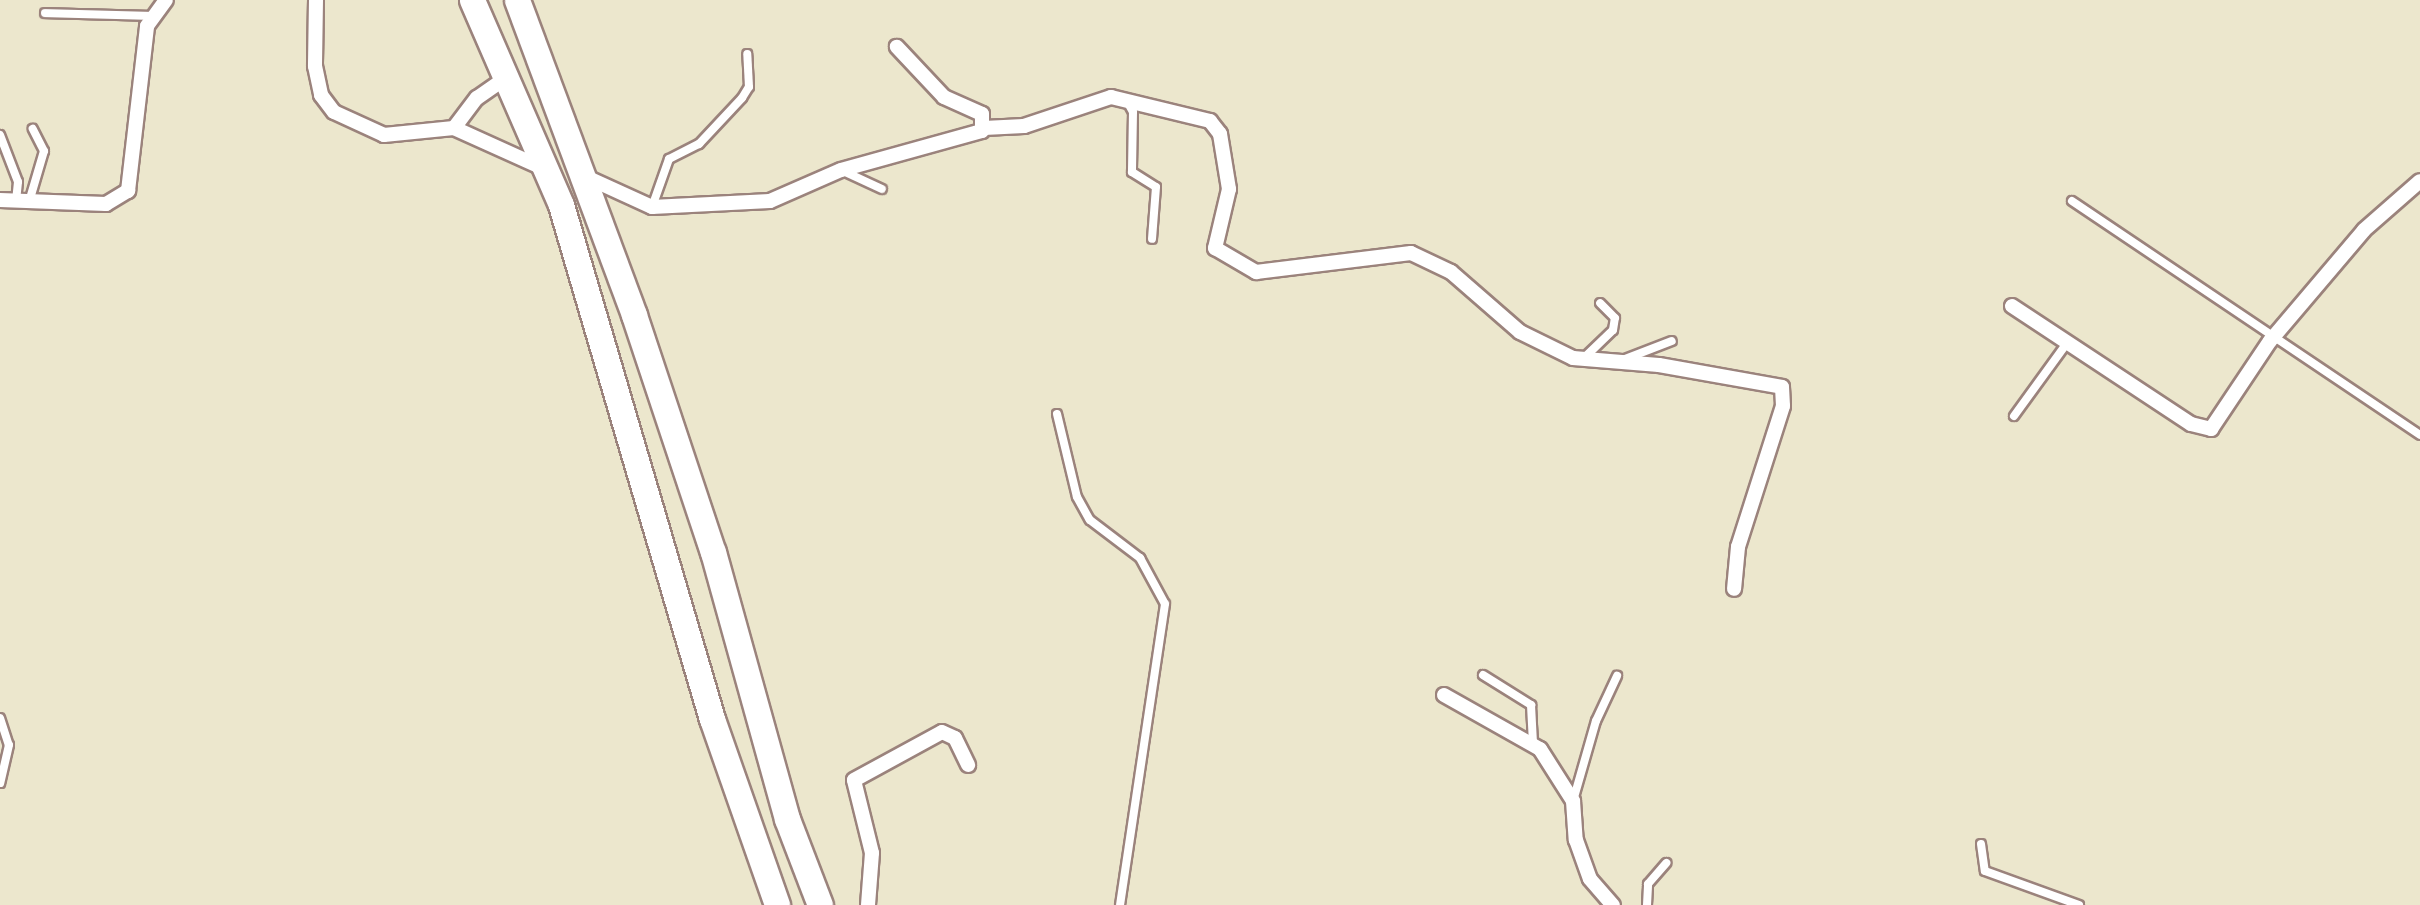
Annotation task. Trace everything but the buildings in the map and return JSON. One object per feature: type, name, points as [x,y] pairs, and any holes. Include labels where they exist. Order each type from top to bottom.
[{"type":"highway","points":[[472,0],[560,205],[712,719],[777,905]]},
{"type":"highway","points":[[517,0],[634,315],[713,552],[787,818],[820,905]]},
{"type":"street","points":[[0,200],[106,204],[128,191],[150,16],[166,0]]},
{"type":"street","points":[[316,0],[315,66],[321,95],[334,112],[384,135],[454,128],[546,169]]},
{"type":"street","points":[[897,47],[944,97],[982,114],[984,128]]},
{"type":"street","points":[[454,128],[477,98],[506,78]]},
{"type":"street","points":[[584,176],[652,207],[770,201],[841,170],[984,128],[1024,126],[1089,100],[1120,98],[1216,127],[1229,189],[1215,248],[1249,268],[1265,274],[1411,253],[1451,272],[1520,332],[1583,359],[1772,381],[1786,394],[1742,532],[1734,589]]},
{"type":"street","points":[[2012,306],[2203,430],[2219,424],[2270,340],[2364,230],[2420,182]]},
{"type":"street","points":[[1444,695],[1533,742],[1574,801],[1581,860],[1613,905]]},
{"type":"street","points":[[868,905],[872,854],[854,780],[942,732],[955,738],[968,765]]},
{"type":"lane","points":[[45,13],[150,16]]},
{"type":"lane","points":[[652,207],[669,159],[699,144],[749,87],[747,54]]},
{"type":"lane","points":[[1120,98],[1133,112],[1132,172],[1156,187],[1152,239]]},
{"type":"lane","points":[[23,201],[44,144],[33,130]]},
{"type":"lane","points":[[0,135],[23,201]]},
{"type":"lane","points":[[841,170],[882,189]]},
{"type":"lane","points":[[2072,202],[2270,340],[2420,435]]},
{"type":"lane","points":[[1583,359],[1613,330],[1614,318],[1600,303]]},
{"type":"lane","points":[[1616,362],[1672,340]]},
{"type":"lane","points":[[2014,416],[2067,343]]},
{"type":"lane","points":[[1057,414],[1076,497],[1090,520],[1140,558],[1166,604],[1120,905]]},
{"type":"lane","points":[[1483,675],[1531,705],[1533,742]]},
{"type":"lane","points":[[1574,801],[1596,721],[1616,676]]},
{"type":"lane","points":[[0,718],[9,745],[0,782]]},
{"type":"lane","points":[[1981,844],[1986,871],[2080,905]]},
{"type":"lane","points":[[1647,905],[1648,884],[1666,863]]}]
